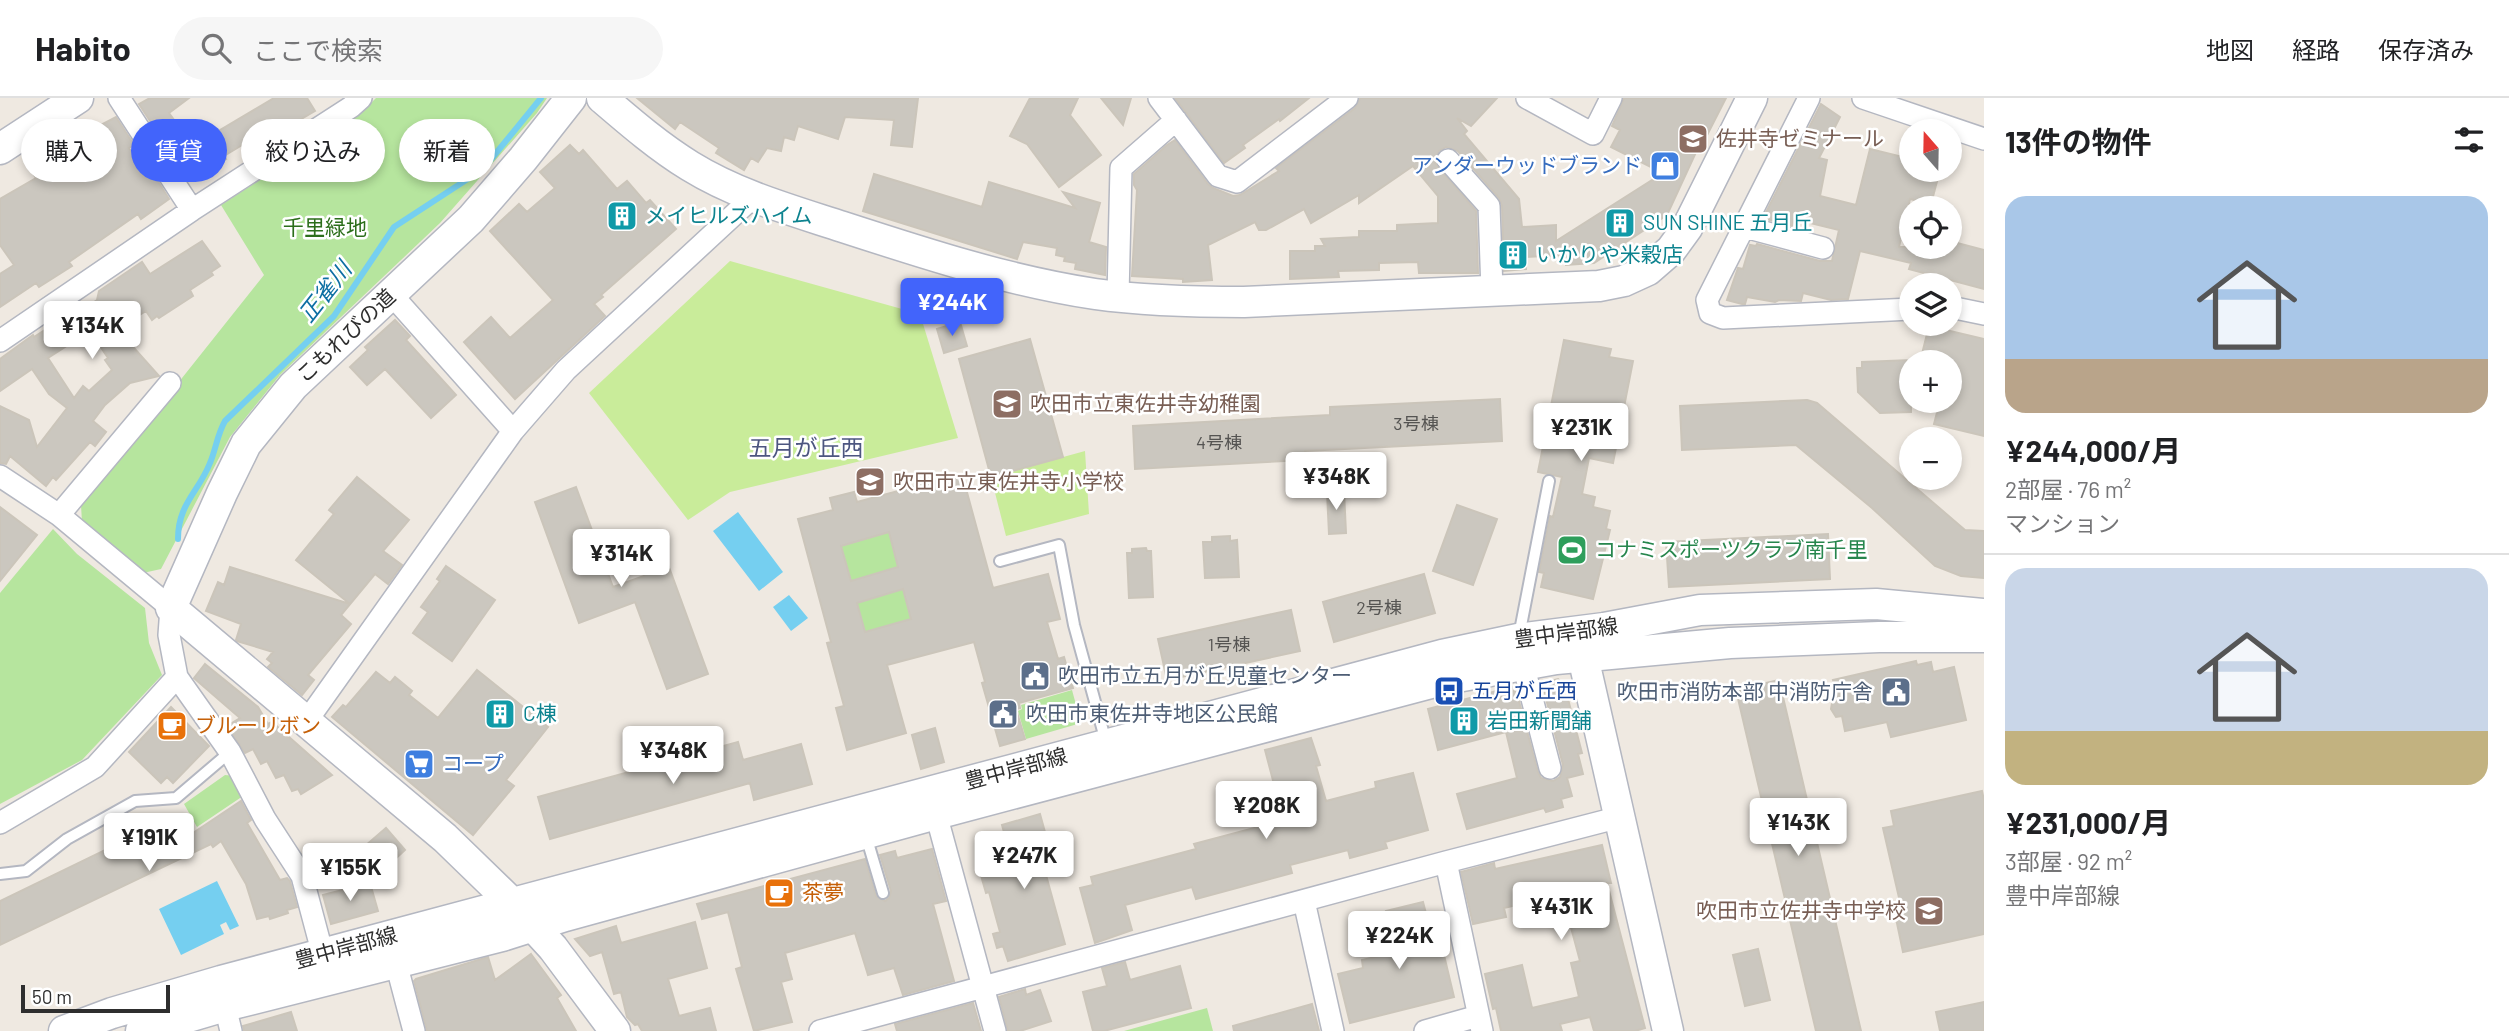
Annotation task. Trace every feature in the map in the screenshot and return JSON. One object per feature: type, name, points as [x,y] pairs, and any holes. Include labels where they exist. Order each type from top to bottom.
[{"type":"street","points":[[0,149],[78,98]]},
{"type":"street","points":[[119,98],[192,210]]},
{"type":"street","points":[[0,341],[361,98]]},
{"type":"street","name":"こもれびの道","points":[[171,608],[246,444],[293,386],[471,219],[571,98]]},
{"type":"street","points":[[602,98],[690,166],[752,198],[957,263],[1026,280],[1118,296],[1188,302],[1244,302],[1599,286],[1624,281],[1648,270],[1671,250],[1687,228],[1752,98]]},
{"type":"street","points":[[1159,98],[1218,177],[1237,182],[1347,98]]},
{"type":"street","points":[[1527,98],[1593,134],[1611,98]]},
{"type":"street","points":[[1809,98],[1707,300],[1710,313],[1723,318],[1899,310]]},
{"type":"street","points":[[1863,98],[1984,139]]},
{"type":"street","points":[[1118,296],[1121,168],[1176,120]]},
{"type":"street","points":[[1448,160],[1480,183],[1489,206],[1492,291]]},
{"type":"street","points":[[306,722],[513,431],[566,370],[752,198]]},
{"type":"street","points":[[1745,227],[1823,248]]},
{"type":"street","points":[[391,294],[513,431]]},
{"type":"street","points":[[1962,309],[1984,314]]},
{"type":"street","points":[[59,515],[170,383]]},
{"type":"street","points":[[0,475],[59,515],[445,838],[511,902],[553,948],[615,1031]]},
{"type":"street","name":"豊中岸部線","points":[[1580,644],[1604,628],[1700,610],[1876,604],[1984,614]]},
{"type":"street","points":[[171,608],[169,635],[177,677],[230,752],[265,819],[302,876],[323,956]]},
{"type":"street","name":"豊中岸部線","points":[[141,1031],[228,1018],[396,963],[865,834],[933,803],[1107,744],[1442,655],[1520,651],[1580,644],[1984,637]]},
{"type":"street","points":[[1580,644],[1668,1031]]},
{"type":"street","points":[[1520,651],[1550,768]]},
{"type":"street","name":"豊中岸部線","points":[[64,1031],[112,1013],[221,981],[323,956],[511,902],[1446,679],[1520,651]]},
{"type":"street","points":[[0,823],[94,767],[177,677]]},
{"type":"street","points":[[933,803],[995,1031]]},
{"type":"street","points":[[820,1031],[874,1024],[983,986],[1620,817]]},
{"type":"street","points":[[1425,1031],[1480,1024],[1446,862]]},
{"type":"street","points":[[1304,901],[1333,1031]]},
{"type":"street","points":[[396,963],[414,1031]]},
{"type":"lane","points":[[1520,651],[1549,481]]},
{"type":"lane","points":[[1000,561],[1059,545],[1074,625],[1107,744]]},
{"type":"lane","points":[[0,874],[26,871],[67,839],[135,801],[176,798],[230,752]]},
{"type":"lane","points":[[865,834],[883,893]]},
{"type":"green space","name":"千里緑地","points":[[376,98],[547,98],[495,161],[495,119],[399,119],[399,182],[476,182],[440,223],[280,375],[230,437],[161,569],[143,573],[82,522],[81,505],[264,275],[221,205],[256,182],[385,182],[385,119],[353,119]]},
{"type":"green space","points":[[730,261],[920,314],[958,438],[730,492],[688,520],[589,393]]},
{"type":"green space","points":[[1085,451],[1089,514],[1006,536],[991,477]]},
{"type":"green space","points":[[934,519],[906,602],[911,619],[865,632],[844,558],[817,552]]},
{"type":"green space","points":[[53,529],[77,554],[145,608],[149,643],[162,675],[82,760],[0,804],[0,593]]},
{"type":"green space","points":[[1072,690],[1081,723],[1026,739],[1018,711],[1022,709],[1021,705]]},
{"type":"green space","points":[[225,775],[235,776],[243,796],[197,827],[184,804]]},
{"type":"green space","points":[[1207,1008],[1213,1031],[1124,1031]]},
{"type":"water","points":[[738,512],[783,572],[759,591],[713,531]]},
{"type":"water","points":[[789,595],[808,618],[791,631],[773,607]]},
{"type":"water","points":[[217,881],[239,926],[230,930],[226,922],[220,925],[224,934],[181,955],[159,909]]},
{"type":"building","points":[[150,98],[189,98],[169,113],[173,119],[149,119],[139,104]]},
{"type":"building","points":[[274,98],[307,98],[315,111],[301,119],[241,119],[241,146],[227,154],[227,126]]},
{"type":"building","points":[[637,98],[918,98],[912,147],[891,145],[894,120],[845,117],[838,139],[798,126],[794,140],[784,137],[781,151],[767,148],[758,162],[751,158],[744,170],[716,153],[719,148],[680,122],[675,129]]},
{"type":"building","points":[[1030,98],[1078,98],[1070,115],[1101,155],[1059,187],[1027,144],[1010,136]]},
{"type":"building","points":[[1101,98],[1131,98],[1123,125]]},
{"type":"building","points":[[1175,98],[1309,98],[1243,145],[1245,148],[1224,163]]},
{"type":"building","points":[[1360,98],[1497,98],[1471,126],[1457,118],[1467,131],[1464,134],[1519,199],[1522,227],[1556,225],[1556,241],[1663,173],[1611,147],[1620,130],[1612,126],[1624,98],[1726,98],[1699,151],[1697,150],[1667,215],[1594,263],[1566,265],[1565,255],[1525,257],[1526,269],[1504,271],[1502,206],[1499,198],[1458,151],[1446,147],[1439,151],[1435,163],[1476,211],[1478,273],[1419,273],[1418,262],[1379,263],[1379,270],[1338,271],[1339,277],[1290,279],[1290,251],[1315,251],[1315,246],[1325,246],[1321,239],[1359,237],[1359,231],[1397,231],[1397,225],[1438,223],[1438,196],[1413,166],[1359,203],[1359,195],[1311,223],[1304,209],[1266,230],[1259,230],[1255,222],[1208,245],[1212,280],[1183,282],[1183,279],[1132,276],[1137,190],[1134,174],[1167,145],[1175,140],[1213,188],[1233,196],[1240,195],[1279,171],[1276,168],[1355,108]]},
{"type":"building","points":[[1821,104],[1840,117],[1819,158],[1827,160],[1820,196],[1856,205],[1870,149],[1899,156],[1899,182],[1937,182],[1933,196],[1899,196],[1899,259],[1962,259],[1962,244],[1984,250],[1984,289],[1962,283],[1962,273],[1924,273],[1909,269],[1911,263],[1860,251],[1848,299],[1831,300],[1803,293],[1801,301],[1775,302],[1747,297],[1745,304],[1742,304],[1727,300],[1738,268],[1743,269],[1750,245],[1757,244],[1820,261],[1832,261],[1839,230],[1794,219],[1792,226],[1763,218]]},
{"type":"building","points":[[116,117],[131,140],[131,182],[158,182],[169,199],[141,219],[138,214],[69,262],[72,266],[39,287],[36,283],[0,307],[0,274],[14,265],[0,245],[0,199],[29,182],[117,182],[117,119],[112,119]]},
{"type":"building","points":[[570,145],[579,154],[583,150],[617,189],[627,181],[646,203],[650,200],[676,229],[601,295],[603,297],[594,304],[605,316],[515,399],[464,342],[491,317],[510,338],[553,300],[490,231],[519,204],[527,212],[555,188],[540,172]]},
{"type":"building","points":[[874,174],[982,207],[989,182],[1075,208],[1063,192],[1100,203],[1089,242],[1106,247],[1105,275],[1075,269],[1076,263],[1064,261],[1065,257],[1056,255],[1057,248],[1023,242],[1017,259],[863,211]]},
{"type":"building","points":[[202,241],[220,266],[211,272],[213,275],[190,290],[193,296],[159,318],[157,316],[152,320],[146,311],[117,329],[159,376],[130,383],[105,405],[93,421],[106,432],[95,446],[90,442],[56,480],[53,477],[46,486],[10,456],[6,464],[0,463],[0,406],[29,420],[37,447],[67,408],[49,394],[32,369],[0,391],[0,359],[33,335],[34,337],[68,315],[70,318],[97,300],[99,291],[142,262],[150,274]],"holes":[[[90,331],[108,358],[105,360],[112,370],[89,391],[83,386],[74,398],[48,358]]]},
{"type":"building","points":[[395,320],[410,336],[406,340],[456,395],[431,418],[385,369],[367,385],[350,367],[368,350],[365,347]]},
{"type":"building","points":[[960,322],[967,346],[944,353],[937,329]]},
{"type":"building","points":[[1962,334],[1984,339],[1984,436],[1962,431],[1962,427],[1934,424],[1937,413],[1962,413],[1962,350],[1923,350],[1926,336],[1962,336]]},
{"type":"building","points":[[1030,339],[1063,457],[991,477],[959,359]]},
{"type":"building","points":[[1564,340],[1611,349],[1609,357],[1633,361],[1613,463],[1589,458],[1582,494],[1595,497],[1593,507],[1610,511],[1606,529],[1610,530],[1593,599],[1541,587],[1544,573],[1539,572],[1550,516],[1553,517],[1562,477],[1538,472]]},
{"type":"building","points":[[1899,360],[1899,412],[1880,413],[1858,392],[1857,368],[1862,368],[1862,362]]},
{"type":"building","points":[[1500,399],[1502,441],[1305,451],[1305,460],[1135,469],[1133,426],[1330,415],[1330,407]]},
{"type":"building","points":[[1807,400],[1817,403],[1899,473],[1899,490],[1918,490],[1965,530],[1984,531],[1984,578],[1961,576],[1935,566],[1872,508],[1796,445],[1682,450],[1680,406]]},
{"type":"building","points":[[962,474],[993,588],[1048,574],[1060,619],[1047,622],[1058,659],[1064,657],[1073,688],[1019,703],[1020,708],[1016,709],[1025,739],[1000,746],[982,683],[985,682],[974,642],[887,665],[906,733],[847,750],[836,708],[844,706],[827,643],[831,642],[798,519],[833,510],[830,498],[854,492],[857,502]],"holes":[[[889,532],[898,567],[851,581],[841,546]],[[903,589],[911,619],[865,632],[857,603]]]},
{"type":"building","points":[[357,477],[409,520],[383,551],[402,565],[388,584],[375,574],[341,615],[351,624],[308,675],[314,680],[302,695],[268,667],[272,663],[267,659],[273,652],[236,640],[241,624],[206,611],[218,582],[224,585],[230,567],[350,604],[296,560],[334,514],[329,510]]},
{"type":"building","points":[[576,487],[613,587],[644,576],[642,568],[666,559],[708,674],[667,689],[635,602],[579,623],[535,502]]},
{"type":"building","points":[[1344,491],[1346,533],[1329,534],[1327,492]]},
{"type":"building","points":[[1457,505],[1497,519],[1473,585],[1433,571]]},
{"type":"building","points":[[0,507],[37,535],[0,581]]},
{"type":"building","points":[[1828,534],[1830,579],[1669,587],[1666,542]]},
{"type":"building","points":[[1230,536],[1230,541],[1237,540],[1239,577],[1205,578],[1203,542],[1212,542],[1212,537]]},
{"type":"building","points":[[1146,548],[1151,551],[1153,597],[1129,598],[1127,553],[1132,553],[1132,549]]},
{"type":"building","points":[[446,566],[495,600],[452,661],[413,633],[428,612],[421,607],[440,581],[437,579]]},
{"type":"building","points":[[1424,574],[1435,613],[1334,642],[1323,602]]},
{"type":"building","points":[[1291,610],[1300,651],[1167,680],[1158,639]]},
{"type":"building","name":"吹田市消防本部 中消防庁舎","points":[[1916,661],[1917,665],[1931,662],[1933,672],[1954,667],[1966,720],[1891,737],[1887,722],[1845,731],[1842,716],[1836,717],[1831,709],[1835,701],[1831,684],[1834,683],[1833,680]]},
{"type":"building","points":[[205,664],[258,707],[268,724],[272,722],[332,775],[301,794],[298,789],[292,791],[284,775],[276,778],[267,761],[261,764],[253,749],[245,753],[227,726],[240,718],[194,678]]},
{"type":"building","points":[[477,670],[548,727],[506,780],[514,786],[473,835],[332,717],[343,705],[346,707],[376,672],[390,683],[395,677],[412,691],[409,695],[438,718]]},
{"type":"building","points":[[1558,679],[1563,684],[1568,699],[1582,753],[1578,754],[1583,774],[1567,778],[1572,796],[1561,799],[1563,807],[1546,812],[1544,808],[1467,829],[1457,794],[1517,778],[1506,732],[1438,750],[1428,709],[1512,687],[1513,691],[1516,690],[1538,772],[1541,778],[1553,781],[1560,777],[1563,765],[1542,683]]},
{"type":"building","points":[[1779,680],[1861,1031],[1816,1031],[1736,690]]},
{"type":"building","points":[[171,707],[209,746],[173,783],[167,777],[161,783],[129,752]]},
{"type":"building","points":[[935,728],[944,762],[921,769],[912,735]]},
{"type":"building","points":[[1311,738],[1320,765],[1316,766],[1326,801],[1376,788],[1375,782],[1413,773],[1428,830],[1385,842],[1387,848],[1350,858],[1348,850],[1290,865],[1292,873],[1196,899],[1192,887],[1125,905],[1132,930],[1095,943],[1080,888],[1093,885],[1091,877],[1196,849],[1194,844],[1292,818],[1283,786],[1275,788],[1265,750]]},
{"type":"building","points":[[738,742],[743,760],[801,744],[812,784],[754,800],[750,783],[550,839],[538,797]]},
{"type":"building","points":[[1982,791],[1984,934],[1903,952],[1893,904],[1900,902],[1883,828],[1894,826],[1891,811]]},
{"type":"building","points":[[241,801],[251,820],[247,823],[280,880],[287,878],[290,881],[297,907],[287,910],[288,913],[270,919],[269,916],[257,919],[246,884],[221,841],[0,945],[0,901],[173,817],[184,839]]},
{"type":"building","points":[[1040,814],[1056,872],[1046,875],[1065,944],[1008,961],[1003,946],[997,948],[993,934],[1000,932],[989,892],[986,893],[980,872],[1003,866],[995,839],[1005,836],[1002,825]]},
{"type":"building","points":[[386,828],[405,850],[378,875],[358,852]]},
{"type":"building","points":[[1602,845],[1611,883],[1607,883],[1645,1028],[1635,1031],[1594,1031],[1590,1017],[1560,1024],[1562,1031],[1501,1031],[1485,974],[1522,965],[1532,1008],[1579,997],[1571,963],[1580,961],[1562,894],[1504,908],[1506,917],[1473,924],[1461,872],[1494,863],[1495,869]]},
{"type":"building","points":[[932,849],[946,901],[933,904],[954,981],[903,995],[894,968],[868,975],[855,933],[785,953],[792,979],[781,982],[792,1022],[754,1031],[736,969],[742,967],[728,912],[702,919],[697,904],[865,859],[876,896],[885,901],[891,891],[880,855],[895,851],[897,858]]},
{"type":"building","points":[[370,883],[378,911],[331,924],[323,895]]},
{"type":"building","points":[[1423,902],[1437,956],[1444,955],[1454,997],[1350,1023],[1338,974],[1363,968],[1362,960],[1396,952],[1386,911]]},
{"type":"building","points":[[695,922],[707,968],[668,979],[679,1016],[710,1008],[716,1031],[642,1031],[638,1024],[635,1025],[627,1017],[621,992],[614,994],[602,952],[590,956],[575,939],[616,926],[621,943]]},
{"type":"building","points":[[1758,949],[1770,1000],[1745,1006],[1733,955]]},
{"type":"building","points":[[531,954],[561,995],[557,998],[576,1031],[427,1031],[414,981],[416,979],[488,957],[495,980]]},
{"type":"building","points":[[1125,962],[1130,980],[1180,966],[1191,1008],[1104,1031],[1093,1031],[1083,992],[1107,986],[1102,968]]},
{"type":"building","points":[[1025,989],[1026,995],[1040,990],[1051,1021],[1020,1031],[1008,1031],[999,997]]},
{"type":"building","points":[[1984,1002],[1984,1031],[1940,1031],[1936,1012]]},
{"type":"building","points":[[973,1003],[981,1031],[897,1031],[895,1024]]},
{"type":"building","points":[[1312,1004],[1319,1031],[1234,1031],[1233,1026]]},
{"type":"building","points":[[291,1012],[297,1031],[244,1031],[243,1026]]},
{"type":"waterway","name":"正雀川","points":[[178,539],[181,517],[210,463],[225,421],[334,316],[394,227],[483,169],[541,98]]},
{"type":"place","name":"佐井寺ゼミナール","points":[[1693,139]]},
{"type":"place","name":"アンダーウッドブランド","points":[[1665,166]]},
{"type":"place","name":"メイヒルズハイム","points":[[622,216]]},
{"type":"place","name":"SUN SHINE 五月丘","points":[[1620,223]]},
{"type":"place","name":"いかりや米穀店","points":[[1513,255]]},
{"type":"place","name":"吹田市立東佐井寺幼稚園","points":[[1007,404]]},
{"type":"place","name":"吹田市立東佐井寺小学校","points":[[870,482]]},
{"type":"place","name":"コナミスポーツクラブ南千里","points":[[1572,550]]},
{"type":"place","name":"吹田市立五月が丘児童センター","points":[[1035,676]]},
{"type":"place","name":"五月が丘西","points":[[1449,691]]},
{"type":"place","name":"吹田市消防本部 中消防庁舎","points":[[1896,692]]},
{"type":"place","name":"C棟","points":[[500,714]]},
{"type":"place","name":"吹田市東佐井寺地区公民館","points":[[1003,714]]},
{"type":"place","name":"岩田新聞舗","points":[[1464,721]]},
{"type":"place","name":"ブルーリボン","points":[[172,726]]},
{"type":"place","name":"コープ","points":[[419,764]]},
{"type":"place","name":"茶夢","points":[[779,893]]},
{"type":"place","name":"吹田市立佐井寺中学校","points":[[1929,911]]},
{"type":"district","name":"五月が丘西","points":[[806,448]]}]
